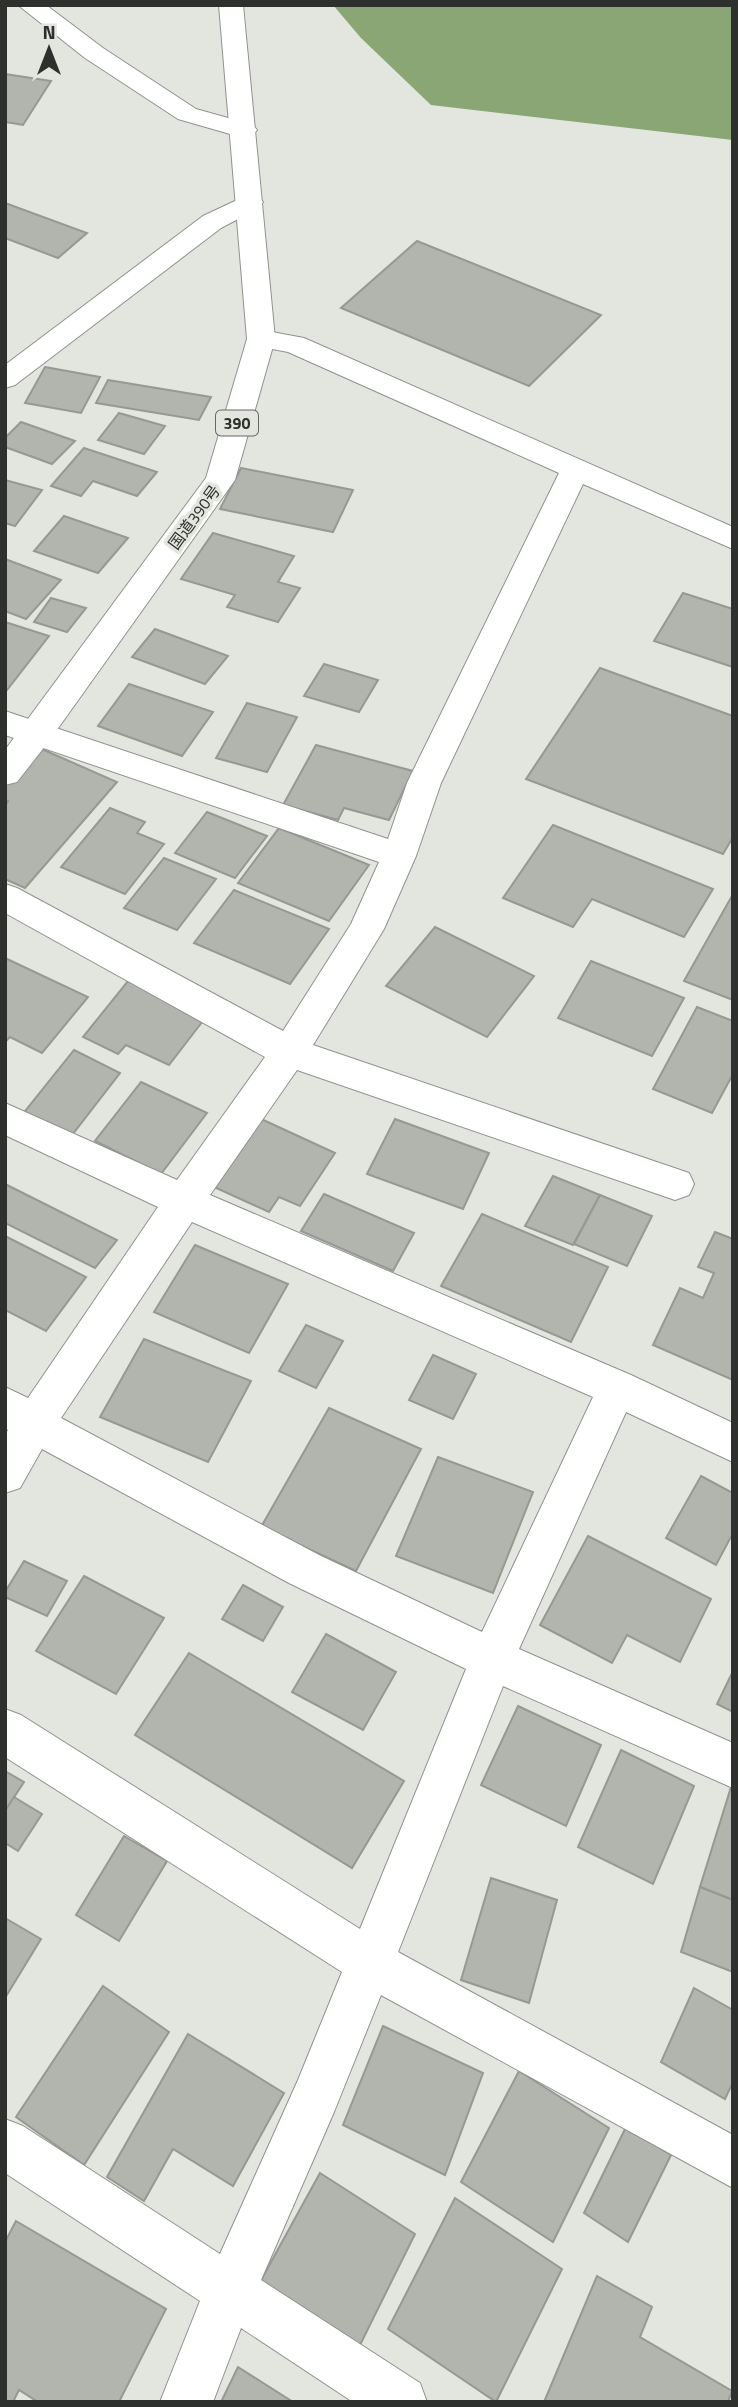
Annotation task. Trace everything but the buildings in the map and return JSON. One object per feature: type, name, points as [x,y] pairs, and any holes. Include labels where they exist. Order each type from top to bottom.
[{"type":"main road","points":[[30,5],[94,53],[187,114],[244,130]]},
{"type":"main road","name":"国道390号","points":[[5,773],[220,481],[261,339],[231,5]]},
{"type":"main road","points":[[5,379],[212,222],[250,202]]},
{"type":"main road","points":[[261,339],[294,344],[733,539]]},
{"type":"main road","points":[[5,1474],[20,1415],[139,1266],[186,1202],[289,1052],[366,929],[399,856],[424,783],[575,470]]},
{"type":"main road","points":[[5,723],[399,856]]},
{"type":"main road","points":[[5,897],[289,1052],[675,1184]]},
{"type":"main road","points":[[5,1118],[186,1202],[617,1388],[733,1443]]},
{"type":"main road","points":[[186,2402],[230,2291],[317,2095],[492,1659],[617,1388]]},
{"type":"main road","points":[[20,1415],[304,1569],[492,1659],[733,1766]]},
{"type":"main road","points":[[5,1731],[371,1962],[733,2163]]},
{"type":"main road","points":[[5,2144],[401,2402]]},
{"type":"shaded area","points":[[333,5],[733,5],[733,140],[431,105],[361,38]]}]
